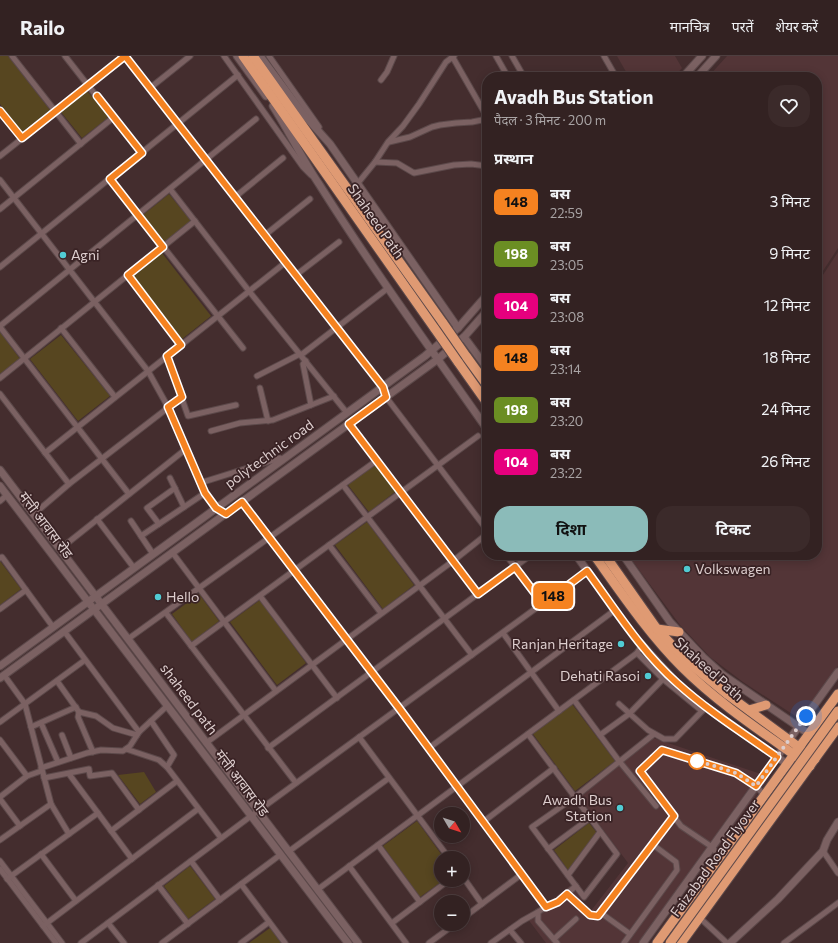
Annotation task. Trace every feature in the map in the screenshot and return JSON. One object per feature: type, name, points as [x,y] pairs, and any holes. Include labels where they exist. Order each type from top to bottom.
[{"type":"highway","name":"Shaheed Path","points":[[242,56],[258,82],[482,396]]},
{"type":"highway","name":"Shaheed Path","points":[[253,56],[290,101],[482,378]]},
{"type":"highway","name":"Shaheed Path","points":[[598,560],[650,632],[683,668],[723,702],[786,743]]},
{"type":"highway","name":"Shaheed Path","points":[[609,560],[657,629],[688,662],[812,763]]},
{"type":"highway","points":[[657,629],[679,632]]},
{"type":"highway","points":[[657,943],[838,694]]},
{"type":"highway","points":[[748,710],[766,705]]},
{"type":"highway","name":"Faizabad Road Flyover","points":[[670,943],[838,711]]},
{"type":"highway","points":[[681,943],[838,727]]},
{"type":"street","points":[[12,56],[81,144]]},
{"type":"street","points":[[65,56],[142,153]]},
{"type":"street","points":[[0,156],[125,56],[383,387],[386,397],[482,523]]},
{"type":"street","points":[[150,88],[190,56]]},
{"type":"street","points":[[224,56],[303,168],[318,184]]},
{"type":"street","points":[[237,56],[258,82],[285,124],[318,184],[388,288],[482,422]]},
{"type":"street","points":[[260,56],[290,101],[330,144]]},
{"type":"street","points":[[269,56],[358,183],[391,237],[458,328]]},
{"type":"street","points":[[381,80],[387,72],[394,56]]},
{"type":"street","points":[[358,183],[375,162],[388,142],[403,126],[446,62],[453,56],[482,109]]},
{"type":"street","points":[[496,56],[505,72]]},
{"type":"street","points":[[512,56],[521,72]]},
{"type":"street","points":[[604,56],[613,72]]},
{"type":"street","points":[[688,72],[702,56]]},
{"type":"street","points":[[702,72],[716,56]]},
{"type":"street","points":[[0,267],[238,75]]},
{"type":"street","points":[[0,111],[22,138]]},
{"type":"street","points":[[0,209],[114,118]]},
{"type":"street","points":[[129,494],[103,458],[0,326],[256,119]]},
{"type":"street","points":[[388,142],[410,137],[440,125],[456,122],[472,122],[482,119]]},
{"type":"street","points":[[277,130],[282,128],[285,124]]},
{"type":"street","points":[[235,197],[284,158]]},
{"type":"street","points":[[375,162],[398,163],[414,173],[454,165],[471,164],[482,165]]},
{"type":"street","points":[[110,179],[243,348]]},
{"type":"street","points":[[0,180],[148,371],[168,407],[205,493],[216,508],[226,514]]},
{"type":"street","points":[[170,189],[249,291],[348,413]]},
{"type":"street","points":[[265,235],[310,199]]},
{"type":"street","points":[[0,378],[195,221]]},
{"type":"street","points":[[296,276],[339,242]]},
{"type":"street","points":[[365,254],[374,249]]},
{"type":"street","points":[[45,453],[286,262]]},
{"type":"street","points":[[128,275],[181,345]]},
{"type":"street","points":[[257,376],[300,354],[388,288]]},
{"type":"street","name":"polytechnic road","points":[[0,666],[432,351],[458,328],[482,301]]},
{"type":"street","points":[[69,834],[51,804],[25,704],[2,676],[438,359],[464,337],[482,317]]},
{"type":"street","points":[[61,328],[115,397]]},
{"type":"street","points":[[464,337],[482,361]]},
{"type":"street","points":[[167,356],[188,416],[236,405]]},
{"type":"street","points":[[306,361],[303,364],[311,405]]},
{"type":"street","points":[[260,388],[268,421]]},
{"type":"street","points":[[0,394],[69,484]]},
{"type":"street","points":[[211,431],[240,423],[273,420],[334,396]]},
{"type":"street","points":[[34,514],[69,484],[182,397]]},
{"type":"street","points":[[349,424],[478,594]]},
{"type":"street","points":[[190,646],[478,436]]},
{"type":"street","points":[[60,549],[186,449]]},
{"type":"street","points":[[200,483],[280,458],[282,461]]},
{"type":"street","points":[[128,640],[376,461]]},
{"type":"street","name":"shaheed path","points":[[0,470],[257,812],[358,943]]},
{"type":"street","points":[[170,478],[184,507]]},
{"type":"street","points":[[343,485],[472,655]]},
{"type":"street","name":"मंत्ती आवास रोड","points":[[0,486],[348,943]]},
{"type":"street","points":[[159,524],[147,508],[175,488]]},
{"type":"street","points":[[141,536],[205,493]]},
{"type":"street","points":[[0,501],[7,495]]},
{"type":"street","points":[[242,502],[372,672],[546,907]]},
{"type":"street","points":[[97,519],[134,568]]},
{"type":"street","points":[[131,521],[153,554]]},
{"type":"street","points":[[206,743],[482,538]]},
{"type":"street","points":[[329,545],[381,613]]},
{"type":"street","points":[[172,552],[276,691]]},
{"type":"street","points":[[0,558],[2,556],[53,627]]},
{"type":"street","points":[[510,560],[543,604]]},
{"type":"street","points":[[268,748],[524,560]]},
{"type":"street","points":[[579,560],[633,635],[658,663],[666,677]]},
{"type":"street","points":[[629,560],[670,622],[703,658],[718,671],[825,745]]},
{"type":"street","points":[[81,943],[221,838],[587,571]]},
{"type":"street","points":[[0,609],[26,590]]},
{"type":"street","points":[[260,596],[337,698]]},
{"type":"street","points":[[429,748],[615,610]]},
{"type":"street","points":[[166,613],[296,783]]},
{"type":"street","points":[[64,631],[138,733]]},
{"type":"street","points":[[503,633],[559,711]]},
{"type":"street","points":[[317,890],[638,653],[642,645]]},
{"type":"street","points":[[638,653],[646,662],[704,709],[803,775]]},
{"type":"street","points":[[0,722],[85,660]]},
{"type":"street","points":[[646,662],[658,663]]},
{"type":"street","points":[[643,943],[838,672]]},
{"type":"street","points":[[600,735],[629,714],[666,677]]},
{"type":"street","points":[[57,681],[77,709],[78,717],[93,752]]},
{"type":"street","points":[[574,700],[619,761],[656,806]]},
{"type":"street","points":[[619,704],[648,730],[664,739],[675,739],[704,709]]},
{"type":"street","points":[[20,826],[0,798],[27,776],[58,762],[101,750],[123,751],[130,746],[138,733],[167,706]]},
{"type":"street","points":[[31,727],[77,709],[96,716],[113,728],[138,733]]},
{"type":"street","points":[[151,721],[174,755],[167,767]]},
{"type":"street","points":[[41,723],[58,762]]},
{"type":"street","points":[[528,734],[554,768],[574,797],[617,854],[584,897],[532,827],[574,797],[654,734]]},
{"type":"street","points":[[62,735],[71,758]]},
{"type":"street","points":[[359,737],[444,851]]},
{"type":"street","points":[[0,740],[27,776]]},
{"type":"street","points":[[126,749],[159,760],[167,767],[221,838]]},
{"type":"street","points":[[720,857],[712,846],[681,826],[640,771],[662,750],[736,773],[756,786],[764,796],[780,808]]},
{"type":"street","points":[[483,822],[554,768]]},
{"type":"street","points":[[44,778],[89,769],[90,776],[112,773],[139,810]]},
{"type":"street","points":[[69,774],[132,859]]},
{"type":"street","points":[[288,852],[389,778]]},
{"type":"street","points":[[111,831],[178,781]]},
{"type":"street","points":[[0,840],[51,804]]},
{"type":"street","points":[[45,924],[198,809]]},
{"type":"street","points":[[9,878],[98,813]]},
{"type":"street","points":[[567,894],[590,915],[598,916],[674,816]]},
{"type":"street","points":[[548,849],[590,818]]},
{"type":"street","points":[[700,918],[729,943],[778,899],[823,851],[827,840],[838,822]]},
{"type":"street","points":[[568,875],[600,832]]},
{"type":"street","points":[[624,943],[677,870],[676,862],[652,844]]},
{"type":"street","points":[[378,845],[420,902]]},
{"type":"street","points":[[823,851],[838,873]]},
{"type":"street","points":[[42,854],[76,901]]},
{"type":"street","points":[[162,943],[280,855]]},
{"type":"street","points":[[0,861],[9,878]]},
{"type":"street","points":[[191,861],[220,900]]},
{"type":"street","points":[[349,866],[406,943]]},
{"type":"street","points":[[0,869],[62,943]]},
{"type":"street","points":[[470,913],[522,874]]},
{"type":"street","points":[[241,884],[285,943]]},
{"type":"street","points":[[158,885],[188,924]]},
{"type":"street","points":[[492,943],[522,921],[558,902],[576,886]]},
{"type":"street","points":[[392,923],[440,887]]},
{"type":"street","points":[[470,887],[482,904]]},
{"type":"street","points":[[784,943],[838,903]]},
{"type":"street","points":[[538,912],[538,920],[556,941],[576,918]]},
{"type":"street","points":[[600,913],[630,934]]},
{"type":"street","points":[[241,943],[269,922]]},
{"type":"street","points":[[108,923],[124,943]]},
{"type":"street","points":[[45,924],[56,943]]},
{"type":"street","points":[[510,930],[521,943]]},
{"type":"street","points":[[430,943],[446,931]]},
{"type":"shaded area","points":[[0,56],[8,56],[50,110],[22,132],[0,104]]},
{"type":"shaded area","points":[[617,56],[675,56],[682,68],[678,72],[626,72]]},
{"type":"shaded area","points":[[727,56],[838,56],[838,248],[822,272],[822,72],[713,72]]},
{"type":"shaded area","points":[[87,91],[109,117],[82,138],[61,112]]},
{"type":"shaded area","points":[[169,194],[191,221],[165,242],[143,215]]},
{"type":"shaded area","points":[[838,252],[838,666],[800,719],[743,682],[710,657],[680,625],[632,560],[822,560],[822,276]]},
{"type":"shaded area","points":[[162,253],[211,316],[182,339],[133,277]]},
{"type":"shaded area","points":[[0,332],[20,359],[0,374]]},
{"type":"shaded area","points":[[61,335],[110,396],[78,421],[30,359]]},
{"type":"shaded area","points":[[375,464],[396,491],[369,512],[348,485]]},
{"type":"shaded area","points":[[367,522],[414,585],[383,609],[335,545]]},
{"type":"shaded area","points":[[0,561],[21,589],[0,605]]},
{"type":"shaded area","points":[[199,594],[219,621],[192,642],[172,614]]},
{"type":"shaded area","points":[[260,600],[306,663],[277,685],[230,622]]},
{"type":"shaded area","points":[[572,704],[615,761],[575,791],[533,734]]},
{"type":"shaded area","points":[[653,738],[770,777],[647,943],[546,943],[527,918],[571,885],[590,912],[628,863],[579,797]]},
{"type":"shaded area","points":[[144,772],[156,792],[140,804],[118,775]]},
{"type":"shaded area","points":[[417,821],[439,851],[434,851],[434,887],[420,897],[383,846]]},
{"type":"shaded area","points":[[589,823],[597,833],[568,870],[554,850]]},
{"type":"shaded area","points":[[190,866],[215,899],[188,919],[164,886]]},
{"type":"shaded area","points":[[270,928],[281,943],[249,943]]},
{"type":"bus line","name":"148","points":[[0,111],[22,138],[125,56],[383,387],[386,397],[349,424],[478,594],[515,567],[543,604],[587,571],[633,635],[675,681],[700,703],[777,757],[756,786],[736,773],[662,750],[640,771],[674,816],[598,916],[590,915],[567,894],[558,902],[546,907],[399,708],[242,502],[226,514],[216,508],[205,493],[168,407],[182,397],[167,356],[181,345],[128,275],[163,247],[110,179],[142,153],[97,96]]},
{"type":"place","name":"Agni","points":[[63,255]]},
{"type":"place","name":"Volkswagen","points":[[687,569]]},
{"type":"place","name":"Hello","points":[[158,597]]},
{"type":"place","name":"Ranjan Heritage","points":[[621,644]]},
{"type":"place","name":"Dehati Rasoi","points":[[648,676]]},
{"type":"place","name":"Awadh Bus Station","points":[[620,808]]},
{"type":"route","points":[[697,761],[692,759],[736,773],[756,786],[806,716]]}]
